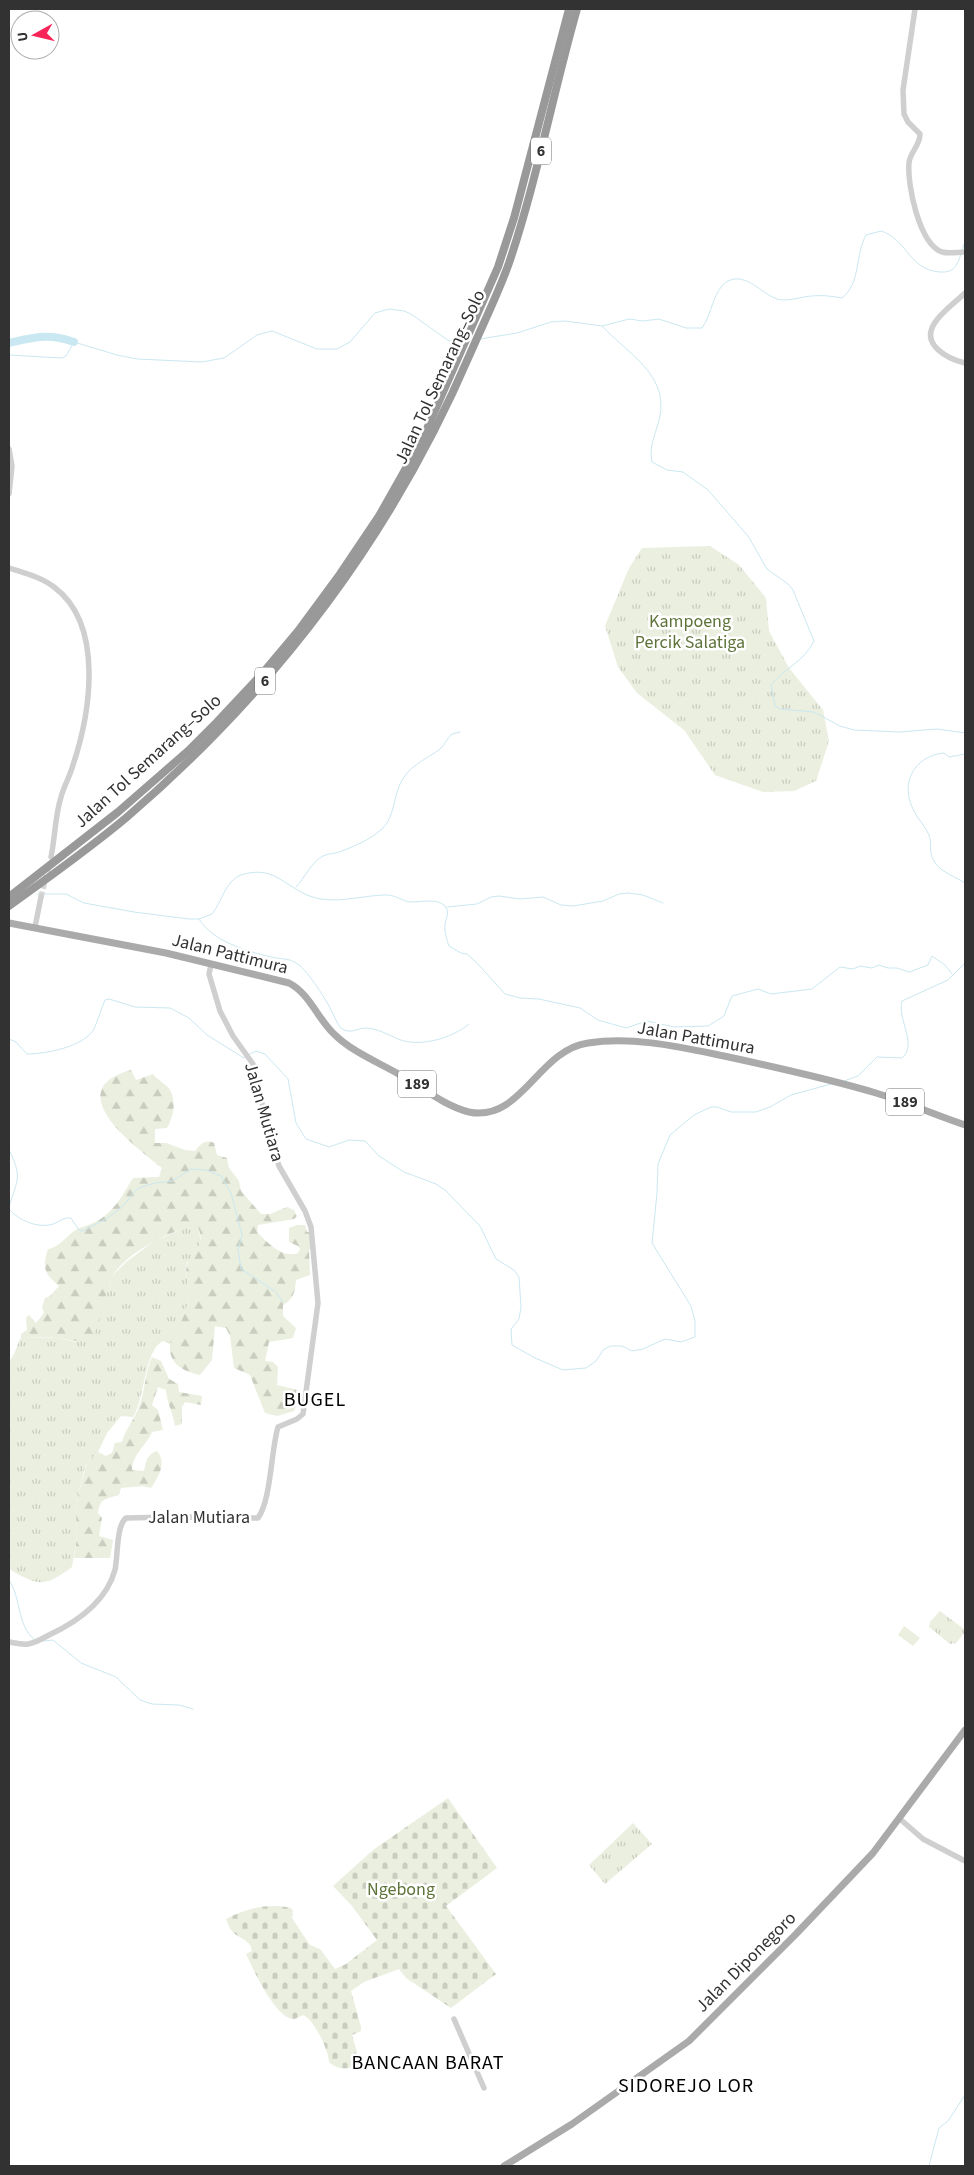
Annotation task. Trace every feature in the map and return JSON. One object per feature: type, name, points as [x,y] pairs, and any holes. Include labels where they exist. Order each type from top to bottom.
[{"type":"highway","name":"Jalan Tol Semarang–Solo","points":[[9,906],[91,845],[163,784],[231,718],[326,607],[386,519],[424,453],[452,396],[494,290],[569,9]]},
{"type":"highway","name":"Jalan Tol Semarang–Solo","points":[[9,897],[98,828],[188,751],[232,707],[273,661],[340,574],[378,516],[418,448],[510,259],[534,181],[577,9]]},
{"type":"main road","name":"Jalan Pattimura","points":[[9,923],[166,953],[282,981],[295,986],[337,1037],[446,1102],[471,1112],[487,1113],[508,1104],[564,1050],[576,1045],[591,1042],[654,1043],[833,1081],[912,1105],[965,1125]]},
{"type":"main road","name":"Jalan Diponegoro","points":[[504,2166],[572,2124],[689,2041],[796,1934],[873,1852],[900,1819],[965,1730]]},
{"type":"street","points":[[915,9],[903,90],[904,114],[908,122],[920,134],[920,141],[909,161],[915,210],[926,237],[935,248],[949,253],[965,252]]},
{"type":"street","points":[[965,293],[936,321],[932,332],[936,348],[944,356],[965,362]]},
{"type":"street","points":[[9,448],[12,466],[9,494]]},
{"type":"street","points":[[9,568],[42,579],[55,587],[72,607],[84,633],[87,650],[88,705],[73,766],[60,799],[51,857]]},
{"type":"street","points":[[36,927],[42,897]]},
{"type":"street","name":"Jalan Mutiara","points":[[9,1642],[25,1644],[39,1640],[81,1617],[97,1601],[111,1580],[115,1568],[121,1524],[126,1518],[171,1516],[258,1518],[262,1513],[267,1491],[278,1427],[297,1420],[303,1414],[318,1303],[313,1237],[305,1211],[283,1174],[274,1151],[256,1071],[233,1036],[220,1011],[209,974],[212,965]]},
{"type":"street","points":[[900,1819],[924,1839],[965,1861]]},
{"type":"street","points":[[454,2019],[484,2088]]},
{"type":"green space","name":"Kampoeng Percik Salatiga","points":[[710,546],[739,565],[766,598],[769,631],[789,668],[823,710],[829,741],[816,781],[794,791],[763,792],[715,775],[684,730],[637,693],[618,667],[605,626],[629,568],[642,548]]},
{"type":"green space","points":[[131,1070],[136,1080],[153,1074],[169,1088],[172,1095],[174,1104],[171,1119],[167,1128],[155,1129],[155,1143],[166,1143],[185,1150],[195,1151],[201,1144],[206,1142],[214,1143],[217,1155],[227,1158],[229,1168],[239,1181],[241,1191],[261,1214],[270,1214],[287,1207],[294,1210],[297,1216],[294,1219],[258,1225],[257,1232],[270,1245],[281,1252],[292,1254],[298,1253],[300,1249],[289,1242],[289,1228],[305,1225],[307,1232],[311,1232],[313,1248],[309,1250],[310,1275],[296,1280],[290,1300],[283,1305],[283,1316],[296,1328],[293,1338],[269,1342],[265,1361],[273,1362],[278,1367],[277,1385],[298,1390],[300,1396],[294,1411],[277,1416],[265,1413],[250,1375],[234,1368],[230,1336],[226,1328],[215,1326],[212,1360],[200,1375],[178,1366],[171,1357],[170,1344],[176,1339],[188,1301],[189,1291],[186,1268],[200,1244],[198,1227],[176,1231],[163,1237],[149,1244],[125,1261],[111,1279],[92,1338],[79,1341],[53,1338],[21,1338],[21,1334],[27,1330],[26,1318],[29,1315],[36,1323],[44,1313],[42,1307],[45,1298],[50,1296],[59,1286],[47,1274],[45,1261],[48,1249],[59,1244],[79,1228],[95,1222],[108,1214],[133,1178],[159,1177],[162,1168],[121,1133],[109,1119],[102,1104],[101,1091],[110,1079]]},
{"type":"green space","points":[[187,1227],[198,1227],[201,1243],[187,1263],[188,1300],[176,1339],[170,1344],[163,1341],[157,1346],[148,1364],[140,1399],[133,1417],[121,1416],[107,1433],[98,1452],[85,1467],[78,1495],[77,1537],[72,1567],[54,1579],[47,1581],[41,1582],[27,1579],[9,1569],[9,1361],[21,1338],[58,1338],[76,1342],[104,1300],[112,1276],[125,1263],[154,1241]]},
{"type":"green space","points":[[152,1357],[161,1361],[169,1379],[178,1384],[179,1392],[202,1396],[201,1405],[185,1402],[182,1407],[182,1424],[175,1426],[166,1390],[158,1387],[152,1405],[158,1410],[163,1430],[152,1432],[137,1454],[132,1470],[144,1471],[149,1456],[157,1451],[161,1460],[161,1470],[151,1488],[143,1486],[121,1488],[119,1495],[107,1498],[100,1504],[98,1513],[102,1518],[99,1536],[113,1540],[110,1558],[74,1558],[77,1537],[78,1495],[87,1463],[98,1452],[106,1456],[112,1453],[115,1443],[122,1442],[139,1407]]},
{"type":"green space","points":[[940,1611],[964,1629],[965,1632],[956,1643],[950,1644],[929,1627],[930,1622]]},
{"type":"green space","points":[[904,1626],[920,1638],[913,1646],[898,1635]]},
{"type":"green space","name":"Ngebong","points":[[448,1798],[497,1868],[446,1906],[496,1974],[451,2008],[406,1978],[399,1969],[364,1982],[351,1991],[361,2027],[361,2031],[352,2035],[357,2052],[357,2063],[347,2068],[336,2067],[329,2062],[320,2036],[312,2022],[303,2015],[295,2019],[289,2018],[270,1999],[246,1954],[252,1951],[251,1947],[232,1931],[226,1919],[242,1912],[265,1906],[291,1908],[293,1911],[292,1918],[310,1945],[320,1949],[335,1969],[346,1964],[377,1940],[352,1906],[333,1886],[373,1850]]},
{"type":"green space","points":[[633,1823],[652,1844],[605,1884],[589,1865]]},
{"type":"waterway","points":[[480,339],[517,333],[551,322],[565,321],[602,326],[629,319],[643,321],[659,319],[686,328],[702,328],[719,290],[728,281],[735,279],[747,281],[781,300],[815,296],[842,298],[852,285],[866,235],[881,231],[897,240],[921,266],[930,270],[940,272],[952,270],[961,254]]},
{"type":"waterway","points":[[962,250],[965,242]]},
{"type":"waterway","points":[[9,355],[62,358],[66,356],[74,342],[137,359],[202,362],[224,358],[257,335],[272,331],[317,349],[337,349],[350,342],[375,313],[389,309],[411,314],[449,341],[461,340]]},
{"type":"waterway","points":[[602,326],[643,365],[652,376],[658,388],[661,401],[660,416],[652,445],[652,462],[667,470],[683,472],[708,490],[748,536],[767,569],[788,584],[793,590],[814,641],[805,654],[771,685],[775,706],[780,709],[814,712],[840,726],[854,730],[899,732],[937,729],[965,733]]},
{"type":"waterway","points":[[9,343],[41,337],[65,339],[74,342]]},
{"type":"waterway","points":[[296,887],[319,859],[325,855],[340,852],[357,844],[382,829],[390,818],[400,783],[408,772],[440,749],[452,734],[460,732]]},
{"type":"waterway","points":[[965,754],[949,757],[944,753],[925,759],[912,772],[908,790],[913,809],[929,835],[933,860],[942,870],[965,883]]},
{"type":"waterway","points":[[37,894],[66,894],[84,903],[134,912],[199,919],[212,914],[227,887],[236,878],[241,875],[261,872],[277,877],[307,895],[327,900],[387,895],[409,902],[438,902],[445,906],[447,910],[445,929],[449,946],[461,953],[467,954],[505,994],[580,1008],[598,1020],[626,1028],[647,1021],[674,1027],[708,1026],[724,1016],[732,996],[758,989],[771,994],[812,989],[840,967],[853,969],[860,966],[872,968],[879,965],[909,972],[928,965],[932,956],[945,965],[952,974]]},
{"type":"waterway","points":[[447,907],[477,904],[491,897],[499,896],[520,899],[543,897],[561,905],[573,906],[603,901],[619,894],[628,893],[643,895],[663,903]]},
{"type":"waterway","points":[[199,919],[212,933],[230,944],[261,955],[290,960],[300,966],[315,984],[328,1003],[338,1024],[344,1030],[370,1028],[407,1042],[426,1042],[454,1034],[469,1024]]},
{"type":"waterway","points":[[844,1081],[858,1076],[877,1057],[902,1058],[908,1046],[902,1016],[902,1001],[948,980],[965,963]]},
{"type":"waterway","points":[[9,1039],[16,1042],[27,1054],[44,1053],[73,1045],[89,1035],[94,1029],[105,1000],[109,999],[135,1007],[170,1008],[189,1018],[207,1035],[244,1058],[246,1056]]},
{"type":"waterway","points":[[250,1054],[256,1051],[265,1054],[288,1079],[296,1123],[306,1139],[329,1147],[349,1140],[365,1141],[379,1156],[404,1172],[436,1184],[445,1190],[480,1226],[496,1259],[514,1270],[519,1277],[521,1307],[519,1319],[511,1329],[512,1345],[535,1358],[563,1370],[586,1368],[596,1361],[604,1349],[611,1346],[622,1346],[632,1351],[643,1349],[665,1339],[681,1342],[695,1337],[695,1321],[691,1306],[652,1243],[658,1164],[670,1135],[694,1115],[711,1107],[731,1112],[756,1112],[770,1107],[791,1095],[831,1084]]},
{"type":"waterway","points":[[9,1150],[17,1173],[16,1184],[9,1207]]},
{"type":"waterway","points":[[9,1209],[23,1220],[41,1225],[53,1224],[71,1218],[79,1230],[83,1231],[106,1219],[122,1207],[138,1188],[172,1181],[191,1169],[206,1170],[221,1176],[231,1193],[242,1235],[238,1250],[241,1269],[276,1292],[283,1302]]},
{"type":"waterway","points":[[9,1580],[16,1595],[25,1627],[35,1640]]},
{"type":"waterway","points":[[44,1641],[53,1640],[81,1663],[116,1677],[140,1700],[152,1704],[179,1705],[193,1709]]},
{"type":"waterway","points":[[929,2166],[939,2128],[948,2121],[965,2095]]},
{"type":"tunnel","points":[[41,897],[49,865]]},
{"type":"district","name":"BUGEL","points":[[315,1400]]},
{"type":"district","name":"BANCAAN BARAT","points":[[428,2063]]},
{"type":"district","name":"SIDOREJO LOR","points":[[686,2086]]}]
